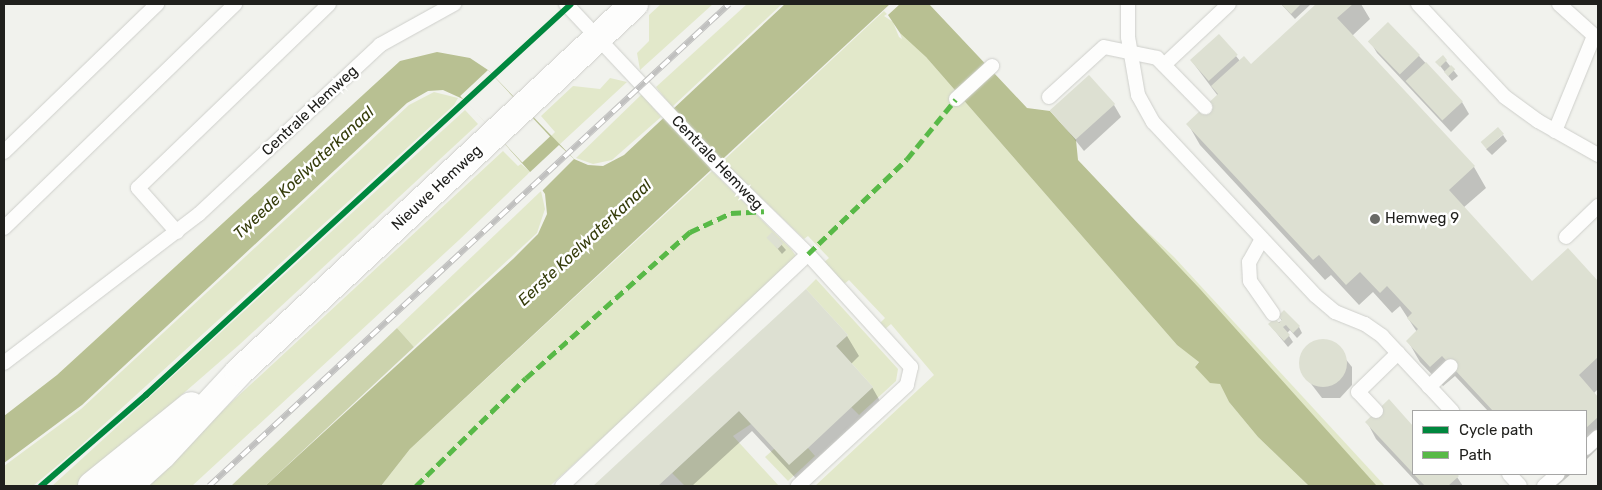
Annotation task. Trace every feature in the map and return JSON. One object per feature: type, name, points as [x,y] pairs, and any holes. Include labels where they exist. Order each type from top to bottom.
[{"type":"main road","name":"Nieuwe Hemweg","points":[[128,486],[162,455],[239,372],[634,4]]},
{"type":"main road","name":"Nieuwe Hemweg","points":[[92,486],[151,436],[239,372]]},
{"type":"lane","points":[[4,152],[157,4]]},
{"type":"lane","points":[[4,228],[235,4]]},
{"type":"lane","points":[[177,232],[138,188],[329,4]]},
{"type":"lane","name":"Centrale Hemweg","points":[[4,362],[177,232],[380,45],[454,4]]},
{"type":"lane","name":"Centrale Hemweg","points":[[566,4],[717,165],[808,254],[907,361],[911,375],[907,385],[798,486]]},
{"type":"lane","points":[[1126,4],[1138,95],[1153,122],[1325,305],[1372,328],[1451,410]]},
{"type":"lane","points":[[1164,65],[1229,4]]},
{"type":"lane","points":[[1555,131],[1596,38],[1559,4]]},
{"type":"lane","points":[[1424,6],[1505,97],[1555,131],[1598,155]]},
{"type":"lane","points":[[1049,97],[1104,47],[1158,58],[1205,107]]},
{"type":"lane","points":[[956,99],[992,66]]},
{"type":"lane","points":[[1566,237],[1598,206]]},
{"type":"lane","points":[[1262,239],[1249,262],[1250,281],[1273,314]]},
{"type":"lane","points":[[562,486],[808,254]]},
{"type":"lane","points":[[1376,411],[1358,392],[1398,353]]},
{"type":"lane","points":[[1429,386],[1452,366]]},
{"type":"lane","points":[[1587,447],[1598,436]]},
{"type":"lane","points":[[1510,475],[1520,486]]},
{"type":"lane","points":[[1544,486],[1557,475]]},
{"type":"shaded area","points":[[661,4],[713,4],[640,70],[637,53],[649,41],[649,15]]},
{"type":"shaded area","points":[[747,4],[782,4],[672,107],[656,87]]},
{"type":"shaded area","points":[[884,11],[887,14],[884,16],[893,22],[899,37],[902,39],[900,33],[903,33],[926,57],[1177,345],[1199,361],[1195,367],[1220,384],[1229,402],[1258,437],[1309,486],[815,486],[934,375],[891,324],[885,329],[880,323],[885,318],[849,280],[843,285],[823,263],[829,258],[808,236],[804,239],[723,161]]},
{"type":"shaded area","points":[[610,78],[627,82],[559,145],[550,137],[555,132],[541,116],[573,86],[600,89]]},
{"type":"shaded area","points":[[434,92],[458,98],[454,105],[78,448],[33,486],[4,486],[4,466],[81,409],[409,105]]},
{"type":"shaded area","points":[[642,94],[661,117],[612,160],[593,164],[576,158]]},
{"type":"shaded area","points":[[465,110],[478,124],[239,345],[77,486],[52,486]]},
{"type":"shaded area","points":[[503,151],[518,166],[521,164],[530,172],[459,240],[192,486],[141,486]]},
{"type":"shaded area","points":[[712,171],[791,249],[796,256],[786,269],[550,486],[381,486],[410,449]]},
{"type":"shaded area","points":[[541,191],[545,209],[537,233],[414,347],[397,328]]},
{"type":"shaded area","points":[[1137,222],[1174,257],[1385,486],[1377,486]]},
{"type":"shaded area","points":[[816,279],[898,369],[896,381],[859,415],[851,407],[873,387],[836,346],[848,335],[806,289]]},
{"type":"shaded area","points":[[397,328],[414,347],[265,486],[231,486]]},
{"type":"shaded area","points":[[739,411],[751,424],[733,436],[779,486],[685,486],[672,473]]},
{"type":"shaded area","points":[[808,448],[815,456],[788,481],[765,457],[774,449]]},
{"type":"water","points":[[785,4],[890,4],[410,449],[381,486],[265,486],[513,259],[538,234],[547,214],[545,194],[530,172],[465,100],[443,90],[428,91],[407,103],[82,405],[4,463],[4,416],[57,375],[400,61],[437,52],[470,58],[488,70],[574,159],[588,165],[603,166],[624,155]]},
{"type":"water","points":[[900,4],[929,4],[1027,108],[1050,111],[1076,140],[1078,160],[1200,289],[1377,486],[1309,486],[1258,437],[1229,402],[1220,384],[1210,383],[1195,367],[1199,362],[1177,345],[926,57],[900,33],[888,15]]},
{"type":"pier","points":[[488,70],[550,137],[522,162],[460,96]]},
{"type":"pier","points":[[559,145],[574,159],[541,192],[528,174]]},
{"type":"building","points":[[1281,4],[1301,4],[1291,14]]},
{"type":"building","name":"Hemweg 9","points":[[1316,4],[1353,4],[1337,18],[1475,166],[1449,190],[1532,281],[1568,248],[1598,281],[1598,357],[1579,375],[1598,397],[1598,417],[1587,427],[1587,410],[1492,410],[1442,356],[1430,367],[1406,341],[1418,329],[1407,318],[1412,313],[1387,286],[1380,293],[1360,272],[1346,285],[1319,255],[1313,260],[1186,124],[1218,94],[1211,86],[1244,56],[1251,64]]},
{"type":"building","points":[[1388,22],[1420,55],[1400,75],[1368,41]]},
{"type":"building","points":[[1219,34],[1238,55],[1209,81],[1190,60]]},
{"type":"building","points":[[1443,55],[1447,60],[1440,67],[1435,62]]},
{"type":"building","points":[[1426,62],[1463,101],[1442,121],[1406,81]]},
{"type":"building","points":[[1451,65],[1455,69],[1448,76],[1444,72]]},
{"type":"building","points":[[1089,75],[1115,104],[1076,139],[1050,110]]},
{"type":"building","points":[[1498,127],[1504,134],[1487,149],[1481,142]]},
{"type":"building","points":[[772,232],[783,243],[778,249],[766,238]]},
{"type":"building","points":[[806,289],[848,335],[836,346],[873,387],[808,448],[789,465],[739,411],[658,486],[593,486]]},
{"type":"building","points":[[1284,310],[1300,326],[1293,333],[1286,325],[1283,327],[1290,335],[1284,341],[1268,324],[1275,318],[1279,323],[1282,320],[1278,316]]},
{"type":"building","points":[[1318,339],[1328,339],[1340,346],[1347,358],[1347,368],[1340,380],[1328,387],[1318,387],[1310,383],[1303,376],[1299,368],[1299,358],[1303,350],[1310,343]]},
{"type":"building","points":[[1389,399],[1412,425],[1412,472],[1365,422]]},
{"type":"building","points":[[1415,475],[1459,476],[1448,486],[1425,486]]},
{"type":"railway","points":[[209,486],[729,4]]},
{"type":"marked path","points":[[808,254],[907,159],[956,99]]},
{"type":"marked path","points":[[416,486],[526,378],[690,232],[731,213],[764,211]]},
{"type":"cycle path","points":[[41,486],[146,395],[571,4]]},
{"type":"place","name":"Hemweg 9","points":[[1375,219]]},
{"type":"water label","name":"Tweede Koelwaterkanaal","points":[[304,173]]},
{"type":"water label","name":"Eerste Koelwaterkanaal","points":[[585,243]]}]
